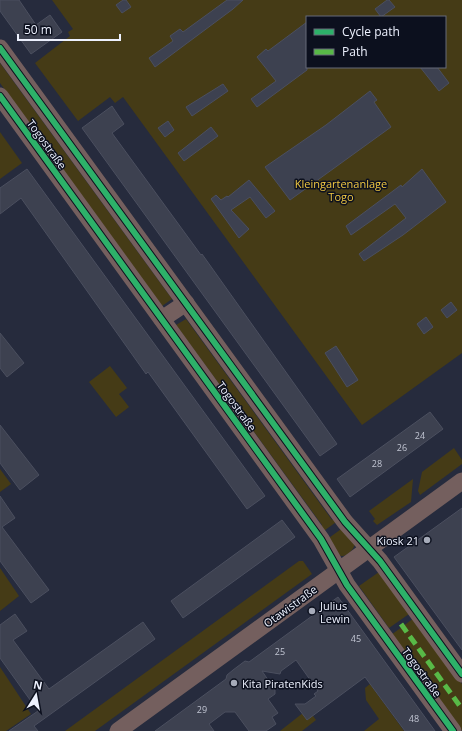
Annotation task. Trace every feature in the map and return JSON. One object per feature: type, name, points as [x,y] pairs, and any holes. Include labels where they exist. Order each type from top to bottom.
[{"type":"street","name":"Togostraße","points":[[0,48],[345,522],[369,548],[462,674]]},
{"type":"street","name":"Togostraße","points":[[0,96],[321,539],[347,585],[453,731]]},
{"type":"street","points":[[162,319],[186,303]]},
{"type":"street","name":"Otawistraße","points":[[118,731],[462,481]]},
{"type":"green space","name":"Kleingartenanlage Togo","points":[[52,0],[462,0],[462,353],[362,425],[123,97],[115,103],[110,97],[78,121],[35,63],[70,36],[68,32],[73,29]]},
{"type":"green space","points":[[0,63],[172,299],[162,306],[0,83]]},
{"type":"green space","points":[[0,132],[22,163],[0,179]]},
{"type":"green space","points":[[186,319],[332,520],[337,518],[339,520],[321,533],[319,530],[322,525],[176,325]]},
{"type":"green space","points":[[110,366],[127,388],[119,394],[129,407],[116,417],[89,382]]},
{"type":"green space","points":[[454,448],[462,460],[462,464],[420,495],[418,491],[422,472]]},
{"type":"green space","points":[[0,469],[11,484],[0,492]]},
{"type":"green space","points":[[413,479],[411,502],[377,525],[373,521],[375,519],[369,511]]},
{"type":"green space","points":[[344,527],[355,544],[348,554],[340,556],[326,540]]},
{"type":"green space","points":[[299,561],[303,561],[312,574],[95,731],[65,731]]},
{"type":"green space","points":[[0,568],[19,596],[0,611]]},
{"type":"green space","points":[[379,572],[409,614],[389,628],[359,586]]},
{"type":"green space","points":[[414,618],[462,684],[462,731],[391,635]]},
{"type":"green space","points":[[0,667],[31,714],[6,731],[0,731]]},
{"type":"green space","points":[[370,684],[404,731],[364,731],[379,719],[366,700],[365,688]]},
{"type":"green space","points":[[308,709],[316,720],[302,731],[280,731]]},
{"type":"building","points":[[0,0],[19,0],[36,25],[50,15],[62,32],[31,54],[0,11]]},
{"type":"building","points":[[123,0],[126,0],[131,7],[122,13],[116,5]]},
{"type":"building","points":[[227,0],[243,0],[155,67],[149,58],[173,41],[170,36],[180,29],[183,32]]},
{"type":"building","points":[[387,0],[389,0],[395,7],[382,16],[380,16],[375,9]]},
{"type":"building","points":[[306,23],[307,70],[257,107],[251,99],[276,81],[257,57],[266,49],[268,51]]},
{"type":"building","points":[[421,68],[438,68],[449,83],[439,91]]},
{"type":"building","points":[[223,84],[228,91],[192,116],[186,107]]},
{"type":"building","points":[[370,91],[377,100],[374,102],[391,127],[290,200],[265,167],[326,125]]},
{"type":"building","points":[[112,106],[124,124],[112,133],[201,255],[202,254],[337,444],[320,456],[82,128]]},
{"type":"building","points":[[168,121],[174,130],[165,137],[158,128]]},
{"type":"building","points":[[211,127],[218,136],[184,161],[178,153]]},
{"type":"building","points":[[27,169],[265,496],[247,509],[148,372],[146,374],[21,198],[0,214],[0,188]]},
{"type":"building","points":[[422,169],[446,202],[403,235],[364,261],[359,254],[406,218],[395,204],[351,235],[346,226],[401,185],[402,187]]},
{"type":"building","points":[[249,180],[275,211],[266,218],[250,197],[231,210],[249,229],[239,238],[211,199],[216,195],[221,200],[227,196],[228,197]]},
{"type":"building","points":[[451,302],[457,310],[447,318],[441,310]]},
{"type":"building","points":[[426,317],[433,327],[424,334],[417,324]]},
{"type":"building","points":[[0,333],[24,363],[7,377],[0,368]]},
{"type":"building","points":[[336,346],[358,380],[347,387],[325,353]]},
{"type":"building","points":[[430,412],[443,429],[350,497],[337,479]]},
{"type":"building","points":[[0,425],[39,475],[20,490],[0,463]]},
{"type":"building","points":[[0,496],[15,518],[2,527],[49,590],[31,603],[0,561]]},
{"type":"building","points":[[462,508],[462,650],[394,557]]},
{"type":"building","points":[[282,520],[295,537],[183,618],[171,601]]},
{"type":"building","points":[[338,597],[435,731],[405,731],[365,677],[307,720],[295,704],[305,704],[316,696],[314,694],[318,691],[296,660],[281,671],[280,674],[262,671],[275,690],[275,694],[268,699],[278,713],[272,717],[276,724],[266,731],[249,731],[235,712],[225,712],[209,724],[214,731],[155,731],[226,679],[227,675],[245,661],[249,662]]},
{"type":"building","points":[[15,614],[27,631],[13,640],[49,689],[143,622],[155,639],[34,726],[38,731],[9,731],[38,711],[0,658],[0,625]]},
{"type":"marked path","points":[[401,624],[462,709]]},
{"type":"cycle path","points":[[0,48],[345,522],[380,561],[462,674]]},
{"type":"cycle path","points":[[0,96],[321,539],[347,585],[453,731]]},
{"type":"place","name":"Kiosk 21","points":[[427,540]]},
{"type":"place","name":"Julius Lewin","points":[[312,611]]},
{"type":"place","name":"Kita PiratenKids","points":[[234,683]]}]
